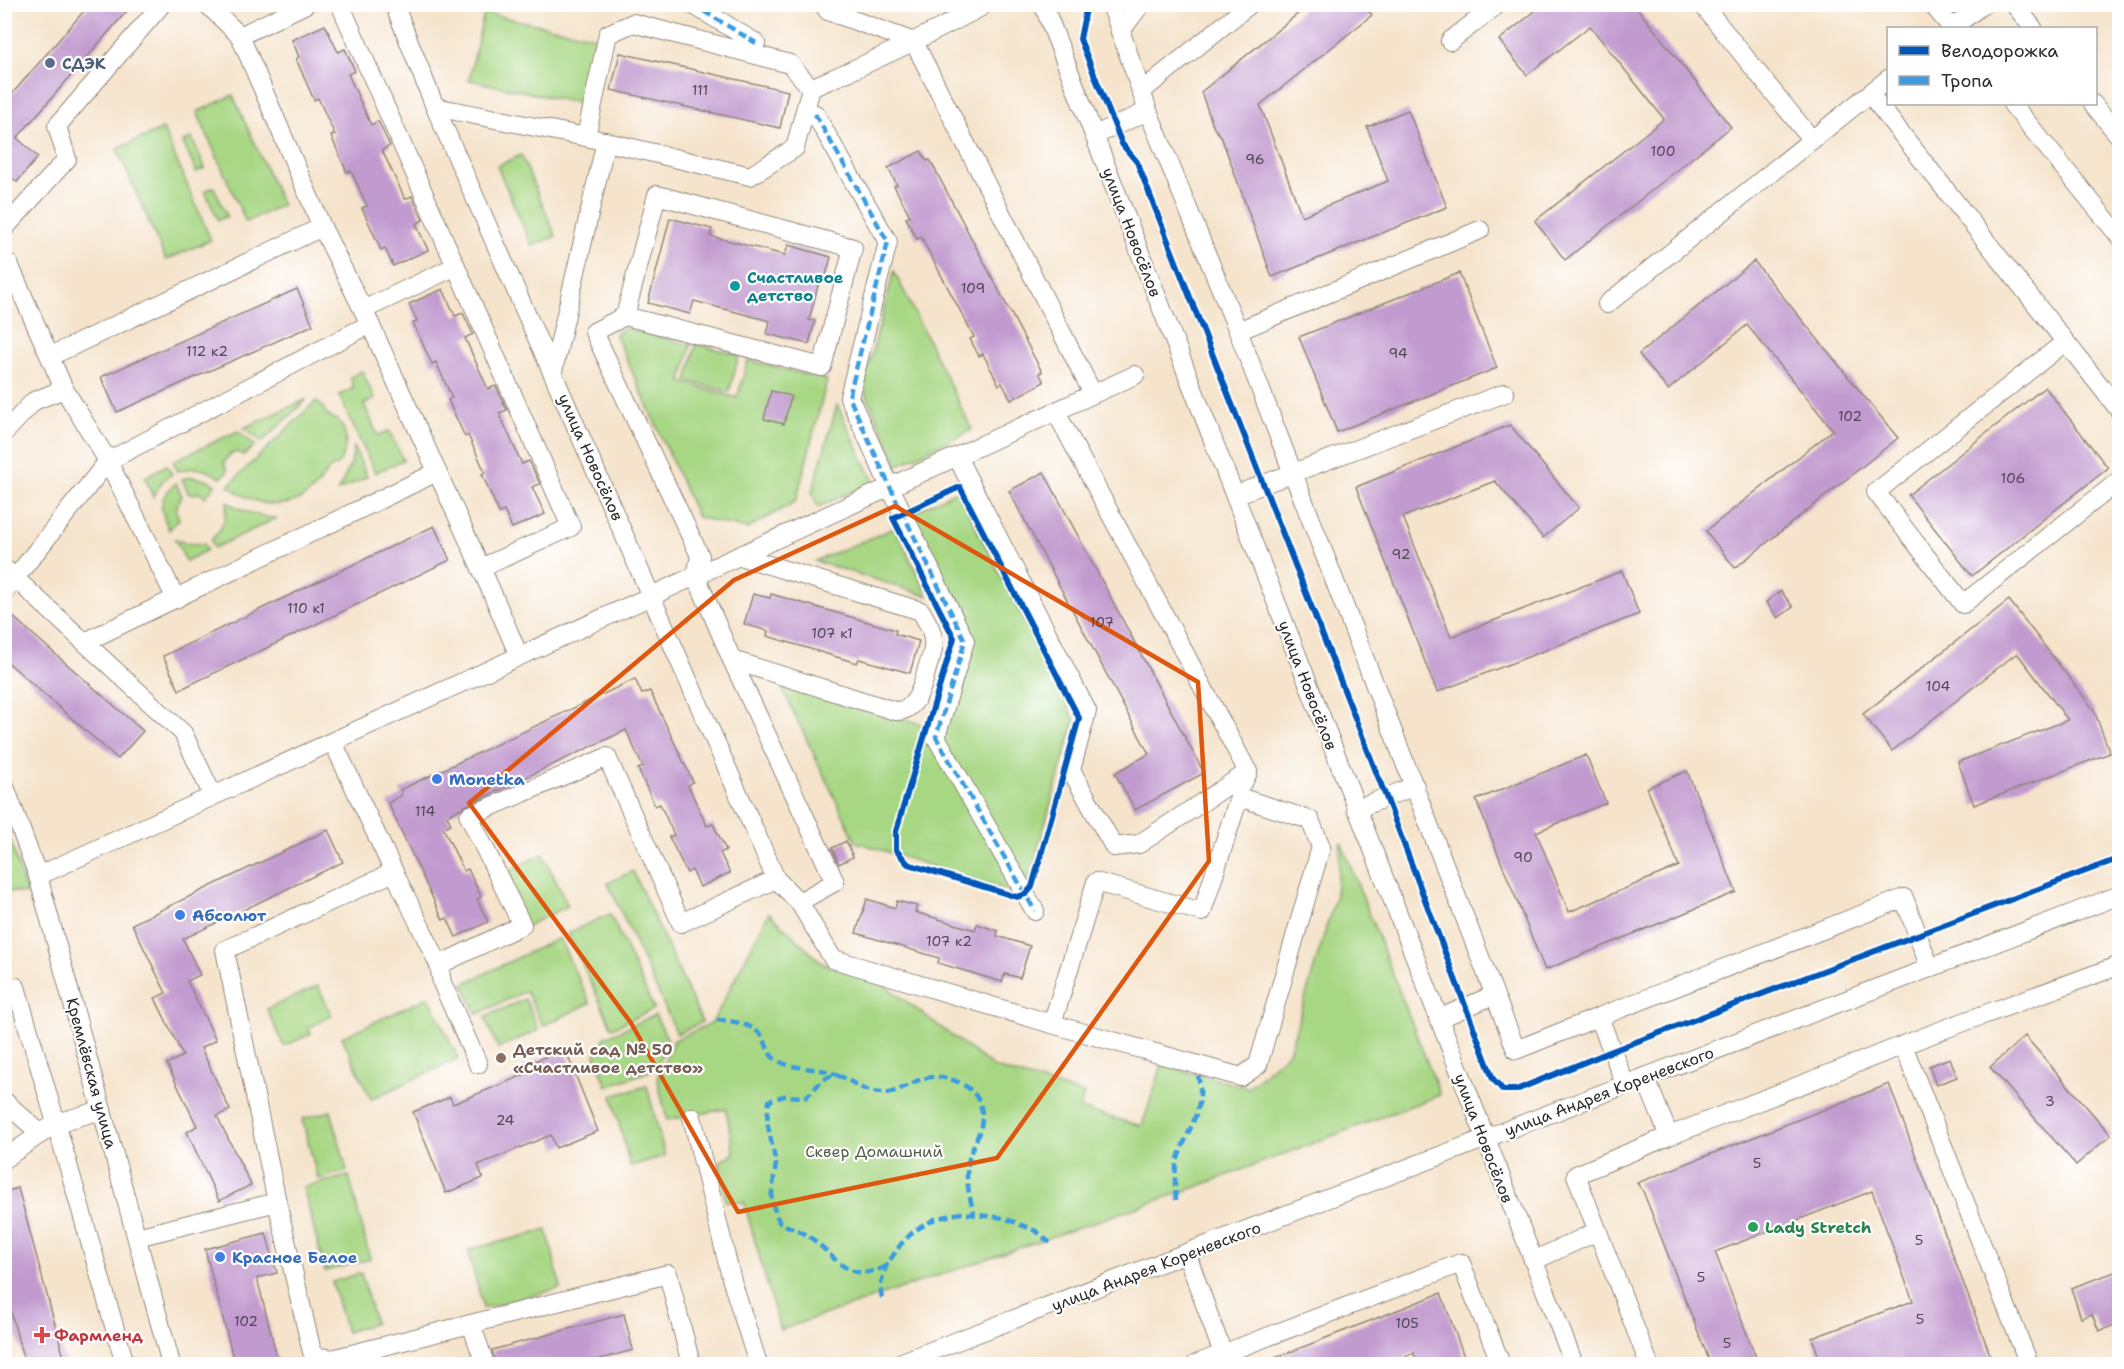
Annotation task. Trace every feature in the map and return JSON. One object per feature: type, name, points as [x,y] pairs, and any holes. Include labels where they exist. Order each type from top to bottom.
[{"type":"street","points":[[4,229],[67,159],[57,126],[162,4]]},
{"type":"street","points":[[207,4],[240,36],[322,227],[367,317],[519,656]]},
{"type":"street","points":[[240,36],[306,4]]},
{"type":"street","points":[[340,4],[571,527],[481,568]]},
{"type":"street","name":"улица Новосёлов","points":[[394,4],[435,107],[776,879],[799,902],[833,959],[1241,1077],[1258,1065],[1321,847],[1311,820],[1239,797]]},
{"type":"street","points":[[692,4],[756,43]]},
{"type":"street","points":[[823,4],[828,11],[914,42],[1093,394]]},
{"type":"street","points":[[811,88],[914,42],[981,7],[980,4]]},
{"type":"street","name":"улица Новосёлов","points":[[1043,4],[1484,1140],[1574,1365]]},
{"type":"street","points":[[1111,4],[1148,111],[1238,331],[1516,1050],[1904,898],[1930,968]]},
{"type":"street","points":[[1120,32],[1141,4]]},
{"type":"street","points":[[1142,91],[1250,4]]},
{"type":"street","points":[[1449,41],[1498,4]]},
{"type":"street","points":[[1702,4],[1812,140]]},
{"type":"street","points":[[1932,4],[1951,27]]},
{"type":"street","points":[[1953,27],[1983,4]]},
{"type":"street","points":[[2014,4],[2032,27]]},
{"type":"street","points":[[586,137],[608,34],[633,23],[790,64],[811,88]]},
{"type":"street","points":[[1608,304],[1887,81]]},
{"type":"street","points":[[435,107],[606,141],[750,176],[795,148],[811,88]]},
{"type":"street","points":[[1870,94],[2120,411]]},
{"type":"street","points":[[2013,105],[2120,237]]},
{"type":"street","points":[[2094,105],[2120,137]]},
{"type":"street","points":[[1095,135],[1148,111]]},
{"type":"street","points":[[815,114],[888,242],[849,397],[965,640],[936,737],[1035,911]]},
{"type":"street","points":[[553,371],[606,141]]},
{"type":"street","points":[[625,316],[657,195],[853,248],[822,367],[625,316],[594,332],[700,556],[696,576],[732,660],[835,882],[799,902]]},
{"type":"street","points":[[51,356],[322,227]]},
{"type":"street","points":[[1238,331],[1480,230]]},
{"type":"street","points":[[6,265],[51,356],[64,389],[108,461],[176,599]]},
{"type":"street","points":[[213,796],[183,733],[85,642],[8,580],[108,461],[456,266]]},
{"type":"street","points":[[2065,342],[1876,492],[1963,604],[2120,480]]},
{"type":"street","points":[[38,876],[1134,375]]},
{"type":"street","points":[[4,433],[34,401],[64,389]]},
{"type":"street","points":[[1235,495],[1505,393]]},
{"type":"street","points":[[1052,1024],[1096,882],[1202,912],[1248,772],[1056,412]]},
{"type":"street","points":[[957,457],[1087,711],[1071,770],[1114,847],[1139,844],[1248,772]]},
{"type":"street","points":[[85,642],[437,472]]},
{"type":"street","points":[[732,660],[895,711],[903,711],[913,704],[921,692],[934,646],[931,632],[921,611],[739,556]]},
{"type":"street","points":[[333,742],[439,965],[442,983],[478,1064]]},
{"type":"street","points":[[439,965],[522,925],[469,816],[607,757],[681,923],[776,879]]},
{"type":"street","name":"Кремлёвская улица","points":[[4,784],[38,876],[171,1365]]},
{"type":"street","points":[[1356,808],[1415,786]]},
{"type":"street","points":[[394,872],[225,950],[277,1202],[312,1352],[319,1358],[332,1359],[668,1274],[691,1365]]},
{"type":"street","name":"улица Андрея Кореневского","points":[[897,1365],[2120,895]]},
{"type":"street","points":[[1649,1365],[1576,1174],[1903,1045],[2115,967]]},
{"type":"street","points":[[16,987],[125,1365]]},
{"type":"street","points":[[1437,1019],[1494,994]]},
{"type":"street","points":[[1599,1017],[1625,1084]]},
{"type":"street","points":[[1903,1045],[2030,1365]]},
{"type":"street","points":[[1645,1077],[1669,1136]]},
{"type":"street","points":[[4,1101],[41,1134]]},
{"type":"street","points":[[4,1159],[57,1123],[102,1110]]},
{"type":"street","points":[[692,1118],[732,1281],[758,1365]]},
{"type":"street","points":[[136,1237],[277,1202]]},
{"type":"street","points":[[1533,1261],[1598,1231]]},
{"type":"street","points":[[1187,1255],[1223,1354]]},
{"type":"street","points":[[1196,1365],[1461,1263],[1501,1365]]},
{"type":"street","points":[[471,1324],[485,1365]]},
{"type":"highlighted area","points":[[895,506],[1198,682],[1209,861],[997,1158],[738,1212],[631,1023],[469,803],[734,580]]},
{"type":"green space","points":[[484,13],[597,37],[583,104],[469,80]]},
{"type":"green space","points":[[233,95],[282,205],[246,222],[197,112]]},
{"type":"green space","points":[[163,129],[211,240],[166,260],[117,149]]},
{"type":"green space","points":[[192,138],[205,168],[196,172],[183,142]]},
{"type":"green space","points":[[521,155],[556,236],[532,246],[497,166]]},
{"type":"green space","points":[[214,187],[227,216],[218,220],[205,191]]},
{"type":"green space","points":[[894,271],[972,430],[898,465],[863,387]]},
{"type":"green space","points":[[626,328],[691,345],[681,382],[737,398],[748,360],[827,380],[796,501],[747,529],[697,517],[615,333]]},
{"type":"green space","points":[[696,344],[739,355],[729,392],[687,381]]},
{"type":"green space","points":[[362,371],[375,399],[364,404],[378,436],[389,431],[403,460],[375,473],[339,395],[354,388],[350,377]]},
{"type":"green space","points":[[307,399],[262,442],[244,428]]},
{"type":"green space","points":[[316,401],[328,415],[338,421],[344,432],[346,443],[340,460],[329,469],[317,486],[305,496],[294,501],[272,504],[249,498],[228,486]]},
{"type":"green space","points":[[837,405],[874,482],[818,507],[812,493]]},
{"type":"green space","points":[[238,431],[255,445],[244,455],[237,452],[230,454],[224,462],[227,472],[221,478],[200,469],[190,468],[178,471],[173,461]]},
{"type":"green space","points":[[354,447],[367,477],[338,491],[351,464]]},
{"type":"green space","points":[[167,465],[172,474],[163,480],[153,497],[145,477]]},
{"type":"green space","points":[[191,477],[208,480],[215,485],[205,497],[199,493],[189,494],[182,479]]},
{"type":"green space","points":[[176,483],[182,496],[177,507],[179,519],[169,530],[163,516],[162,505],[165,494]]},
{"type":"green space","points":[[957,491],[1075,720],[1028,883],[1013,892],[856,842],[779,682],[943,731],[970,639],[910,514]]},
{"type":"green space","points":[[227,502],[251,513],[277,518],[214,548],[211,540],[223,523]]},
{"type":"green space","points":[[895,528],[928,596],[815,561]]},
{"type":"green space","points":[[175,539],[186,543],[204,544],[207,550],[186,561]]},
{"type":"green space","points":[[5,824],[27,894],[5,890]]},
{"type":"green space","name":"Сквер Домашний","points":[[1341,842],[1440,1095],[1199,1186],[780,1330],[744,1202],[726,1202],[719,1162],[734,1154],[726,1109],[667,1120],[657,1078],[674,1040],[712,1023],[769,913],[823,964],[879,981],[995,1068],[1084,1094],[1080,1109],[1142,1126],[1162,1065],[1248,1088],[1289,1052],[1336,895]]},
{"type":"green space","points":[[543,854],[568,906],[527,926],[503,873]]},
{"type":"green space","points":[[633,871],[702,1022],[677,1034],[608,883]]},
{"type":"green space","points":[[610,914],[654,1009],[612,1028],[568,933]]},
{"type":"green space","points":[[559,938],[590,1003],[543,1026],[526,991],[477,1014],[463,984]]},
{"type":"green space","points":[[318,986],[332,1016],[308,1028],[311,1034],[284,1046],[267,1009]]},
{"type":"green space","points":[[429,997],[458,1059],[371,1099],[342,1037]]},
{"type":"green space","points":[[525,999],[539,1030],[498,1048],[485,1017]]},
{"type":"green space","points":[[655,1015],[668,1040],[656,1069],[607,1086],[595,1055],[605,1037]]},
{"type":"green space","points":[[647,1086],[665,1156],[630,1166],[612,1096]]},
{"type":"green space","points":[[331,1111],[347,1171],[318,1179],[302,1119]]},
{"type":"green space","points":[[349,1176],[370,1259],[325,1271],[303,1187]]},
{"type":"green space","points":[[547,1230],[561,1288],[483,1308],[468,1250]]},
{"type":"green space","points":[[361,1273],[375,1323],[346,1332],[332,1282]]},
{"type":"building","points":[[90,4],[133,4],[17,138],[38,157],[17,182],[4,171],[4,103]]},
{"type":"building","points":[[1310,4],[1363,4],[1372,15],[1260,105],[1302,216],[1388,181],[1367,127],[1408,110],[1447,207],[1272,277],[1221,136],[1214,128],[1201,92]]},
{"type":"building","points":[[1544,4],[1634,4],[1731,127],[1565,260],[1535,221],[1664,119],[1590,26],[1527,75],[1499,40]]},
{"type":"building","points":[[325,25],[338,52],[345,49],[355,71],[348,74],[371,125],[378,121],[390,146],[382,150],[405,199],[412,196],[423,220],[416,224],[428,250],[393,266],[385,248],[381,250],[362,208],[367,206],[351,171],[347,172],[331,136],[335,135],[318,98],[314,100],[296,59],[299,57],[292,40]]},
{"type":"building","points":[[620,53],[788,91],[780,128],[611,90]]},
{"type":"building","points":[[921,151],[927,161],[930,160],[1042,372],[1039,373],[1044,382],[1011,400],[1002,383],[999,385],[983,354],[979,356],[970,339],[974,337],[921,237],[917,239],[906,218],[910,216],[894,186],[897,185],[888,168]]},
{"type":"building","name":"Счастливое детство","points":[[670,218],[712,229],[710,236],[785,255],[788,245],[831,257],[825,279],[820,278],[809,320],[815,321],[809,344],[767,334],[770,321],[694,301],[690,314],[648,303]]},
{"type":"building","points":[[1754,261],[1898,438],[1735,568],[1706,531],[1833,430],[1747,325],[1668,390],[1639,354]]},
{"type":"building","points":[[1459,273],[1497,368],[1337,432],[1299,337]]},
{"type":"building","points":[[297,289],[313,325],[117,412],[101,377]]},
{"type":"building","points":[[443,289],[455,316],[463,313],[473,334],[465,338],[488,389],[496,386],[507,410],[499,413],[522,464],[529,461],[540,484],[532,487],[545,514],[512,528],[504,511],[499,513],[482,474],[485,472],[448,400],[452,398],[436,362],[432,364],[413,323],[417,321],[409,304]]},
{"type":"building","points":[[2045,387],[2108,468],[1972,576],[1908,495]]},
{"type":"building","points":[[771,391],[791,396],[784,424],[764,419]]},
{"type":"building","points":[[1510,425],[1579,508],[1543,538],[1495,481],[1403,517],[1451,637],[1622,571],[1639,614],[1437,692],[1356,487]]},
{"type":"building","points":[[1044,472],[1204,773],[1135,810],[1115,773],[1149,754],[1009,491]]},
{"type":"building","points":[[434,526],[450,560],[179,690],[163,656]]},
{"type":"building","points":[[1781,591],[1793,607],[1778,618],[1766,602]]},
{"type":"building","points":[[753,594],[770,598],[771,594],[896,630],[895,634],[919,641],[910,673],[859,659],[857,663],[767,636],[768,631],[744,624]]},
{"type":"building","points":[[2009,600],[2094,710],[2110,753],[1974,805],[1958,762],[2068,720],[2017,653],[1892,751],[1863,714]]},
{"type":"building","points":[[4,609],[143,731],[118,759],[4,659]]},
{"type":"building","points":[[635,679],[642,694],[650,691],[693,782],[688,785],[707,826],[713,824],[726,850],[720,853],[730,873],[700,887],[692,870],[687,873],[669,837],[674,835],[660,804],[655,806],[638,769],[643,767],[626,730],[447,816],[451,824],[443,828],[464,871],[468,869],[481,897],[477,899],[488,922],[456,937],[447,918],[443,920],[388,803],[402,795],[400,790]]},
{"type":"building","points":[[1586,755],[1606,803],[1536,832],[1569,912],[1679,866],[1647,788],[1687,771],[1736,892],[1545,970],[1476,800]]},
{"type":"building","points":[[328,830],[343,862],[183,939],[200,975],[187,981],[216,1040],[201,1048],[230,1110],[217,1116],[251,1185],[219,1201],[187,1132],[197,1126],[167,1064],[183,1056],[155,998],[166,993],[132,924]]},
{"type":"building","points":[[846,841],[853,857],[839,864],[832,848]]},
{"type":"building","points":[[867,899],[895,908],[897,901],[917,906],[915,912],[975,930],[977,924],[998,931],[997,936],[1030,946],[1020,978],[1005,974],[1002,982],[938,963],[939,958],[856,933]]},
{"type":"building","points":[[2025,1036],[2111,1135],[2076,1165],[1990,1067]]},
{"type":"building","points":[[565,1049],[598,1131],[556,1148],[551,1135],[478,1165],[483,1178],[446,1193],[413,1112],[450,1097],[453,1104],[526,1074],[523,1066]]},
{"type":"building","points":[[1950,1058],[1957,1077],[1936,1085],[1929,1066]]},
{"type":"building","points":[[1889,1084],[1994,1365],[1822,1365],[1812,1338],[1913,1301],[1872,1191],[1715,1252],[1759,1365],[1711,1365],[1643,1191],[1637,1183]]},
{"type":"building","points":[[18,1188],[66,1365],[25,1365],[4,1287],[4,1192]]},
{"type":"building","points":[[266,1233],[277,1273],[257,1278],[279,1365],[235,1365],[205,1249]]},
{"type":"building","points":[[2120,1270],[2120,1323],[2099,1331],[2092,1314],[2081,1318],[2071,1288]]},
{"type":"building","points":[[1441,1293],[1467,1365],[1418,1365],[1414,1353],[1384,1365],[1257,1365]]},
{"type":"building","points":[[624,1314],[633,1350],[579,1365],[496,1365],[492,1350]]},
{"type":"marked path","points":[[692,4],[756,43]]},
{"type":"marked path","points":[[815,114],[888,242],[849,397],[965,641],[936,737],[1035,911]]},
{"type":"marked path","points":[[717,1020],[740,1023],[757,1031],[763,1038],[771,1056],[778,1061],[837,1075]]},
{"type":"marked path","points":[[886,1266],[872,1271],[851,1270],[842,1266],[808,1236],[779,1222],[771,1200],[776,1164],[767,1121],[769,1101],[784,1096],[806,1097],[823,1080],[831,1076],[841,1077],[866,1090],[884,1093],[927,1078],[943,1078],[959,1082],[973,1092],[981,1107],[981,1128],[969,1158],[967,1170],[968,1189],[974,1214]]},
{"type":"marked path","points":[[1176,1200],[1176,1167],[1200,1099],[1198,1076]]},
{"type":"marked path","points":[[882,1298],[880,1287],[886,1266],[901,1244],[914,1231],[935,1219],[960,1213],[1004,1218],[1036,1231],[1050,1243]]},
{"type":"cycle path","points":[[1087,4],[1080,39],[1122,144],[1137,162],[1386,797],[1493,1079],[1503,1090],[1516,1090],[1612,1051],[2120,858]]},
{"type":"cycle path","points":[[960,487],[1079,718],[1032,887],[1026,894],[1017,897],[908,864],[896,850],[896,831],[954,638],[893,518],[960,487]]},
{"type":"place","name":"СДЭК","points":[[50,63]]},
{"type":"place","name":"Счастливое детство","points":[[735,286]]},
{"type":"place","name":"Monetka","points":[[437,779]]},
{"type":"place","name":"Абсолют","points":[[180,915]]},
{"type":"place","name":"Детский сад № 50 «Счастливое детство»","points":[[501,1058]]},
{"type":"place","name":"Lady Stretch","points":[[1753,1227]]},
{"type":"place","name":"Красное Белое","points":[[220,1257]]},
{"type":"place","name":"Фармленд","points":[[42,1335]]}]
